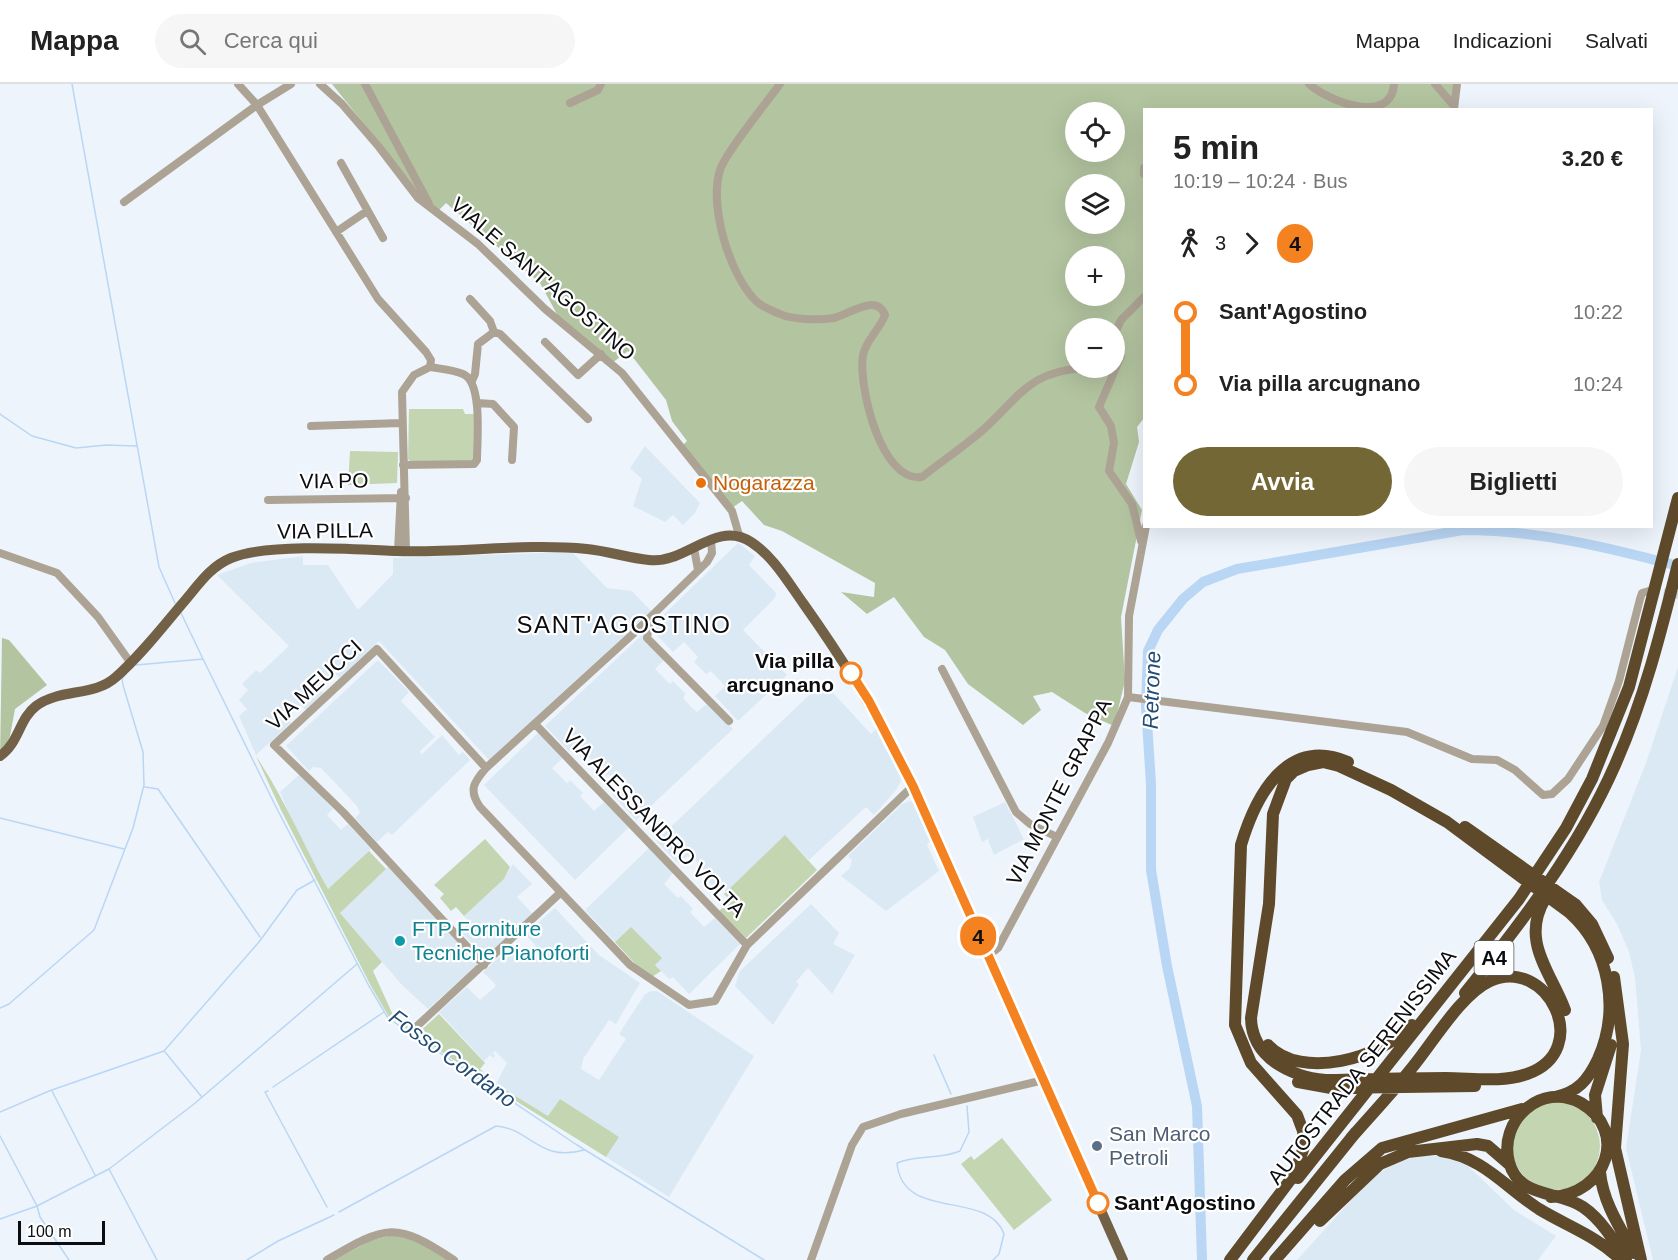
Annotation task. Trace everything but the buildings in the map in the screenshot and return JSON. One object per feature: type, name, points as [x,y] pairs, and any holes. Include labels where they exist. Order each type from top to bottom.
[{"type":"highway","name":"AUTOSTRADA SERENISSIMA","points":[[1233,1259],[1511,909],[1566,828],[1604,752],[1636,664],[1678,498]]},
{"type":"highway","name":"AUTOSTRADA SERENISSIMA","points":[[1253,1260],[1534,905],[1581,831],[1615,765],[1646,681],[1678,564]]},
{"type":"highway","points":[[1233,1259],[1294,1175],[1302,1155],[1304,1139],[1302,1125],[1293,1109],[1247,1057],[1235,1024],[1234,999],[1241,845],[1248,822],[1260,800],[1281,771],[1295,759],[1315,753],[1330,754],[1360,767],[1418,798],[1489,843],[1592,924],[1602,941],[1616,985],[1623,1044],[1615,1149],[1639,1260]]},
{"type":"highway","points":[[1275,1260],[1345,1180],[1382,1148],[1422,1135],[1508,1115],[1570,1093],[1587,1080],[1604,1042],[1609,1014],[1609,991],[1601,960],[1573,909],[1502,864],[1447,822],[1373,780],[1331,764],[1316,763],[1301,768],[1283,784],[1273,814],[1269,904],[1251,1026],[1264,1050],[1277,1064],[1299,1075],[1334,1084]]},
{"type":"highway","points":[[1234,999],[1245,1036],[1260,1060],[1293,1080],[1314,1087],[1334,1084],[1439,1082],[1527,1083],[1546,1073],[1562,1054],[1568,1035],[1567,1018],[1561,1000],[1539,957],[1536,923],[1542,904],[1592,822],[1615,765]]},
{"type":"highway","points":[[1256,984],[1255,1007],[1258,1026],[1267,1044],[1280,1055],[1303,1063],[1366,1055],[1389,1045],[1406,1031],[1511,909]]},
{"type":"highway","points":[[1351,1138],[1410,1071],[1463,1004],[1484,984],[1504,978],[1522,980],[1536,986],[1553,1003],[1561,1021],[1560,1036],[1552,1057],[1540,1068],[1516,1077],[1439,1082]]},
{"type":"highway","points":[[1616,985],[1617,1019],[1612,1045],[1595,1095],[1597,1118],[1606,1146],[1600,1172],[1602,1188],[1610,1209],[1639,1260]]},
{"type":"highway","points":[[1555,1097],[1579,1102],[1597,1118]]},
{"type":"highway","points":[[1510,1166],[1507,1147],[1509,1131],[1526,1108]]},
{"type":"highway","points":[[1286,1260],[1319,1222],[1373,1169],[1394,1156],[1425,1149],[1477,1144],[1488,1146],[1510,1166],[1524,1185],[1585,1208],[1626,1260]]},
{"type":"highway","points":[[1425,1149],[1451,1152],[1487,1167],[1536,1207],[1594,1237],[1621,1260]]},
{"type":"highway","points":[[1551,1197],[1578,1192],[1600,1172]]},
{"type":"main road","name":"VIA PILLA","points":[[0,756],[8,750],[18,736],[22,722],[35,707],[52,697],[110,682],[213,567],[250,552],[359,548],[402,551],[586,549],[651,561],[672,558],[703,544],[735,535]]},
{"type":"main road","points":[[735,535],[766,553],[823,631],[869,701],[913,786],[1123,1260]]},
{"type":"street","points":[[238,84],[257,105],[378,299],[426,352],[431,360],[430,367]]},
{"type":"street","points":[[124,202],[257,105],[291,84]]},
{"type":"street","name":"VIALE SANT'AGOSTINO","points":[[320,84],[342,104],[379,147],[418,198],[478,244],[545,309],[622,373],[732,512],[735,535]]},
{"type":"street","points":[[365,84],[431,207]]},
{"type":"street","points":[[570,103],[598,90],[601,84]]},
{"type":"street","points":[[780,84],[720,168],[715,203],[726,242],[744,286],[758,303],[785,317],[833,318],[869,305],[879,305],[883,309],[885,315],[882,324],[864,351],[863,388],[881,446],[899,471],[909,477],[922,477],[984,429],[1038,377],[1065,369]]},
{"type":"street","points":[[1309,84],[1332,99],[1367,106],[1380,106],[1393,93],[1394,84]]},
{"type":"street","points":[[1435,84],[1454,108]]},
{"type":"street","points":[[1454,108],[1456,84]]},
{"type":"street","points":[[341,163],[383,238]]},
{"type":"street","points":[[336,232],[367,211]]},
{"type":"street","points":[[1123,318],[1143,298]]},
{"type":"street","points":[[470,299],[490,321],[494,332],[505,337],[588,419]]},
{"type":"street","points":[[403,465],[474,464],[477,460],[477,403],[472,381],[478,344],[494,332]]},
{"type":"street","points":[[545,342],[578,375],[601,354]]},
{"type":"street","points":[[402,551],[402,392],[407,383],[430,367],[465,374],[472,381]]},
{"type":"street","points":[[1112,378],[1099,407],[1111,426],[1114,443],[1109,471],[1132,504],[1142,547]]},
{"type":"street","points":[[477,403],[493,404],[514,427],[512,460]]},
{"type":"street","points":[[311,426],[401,423]]},
{"type":"street","name":"VIA PO","points":[[268,500],[403,498]]},
{"type":"street","name":"VIA MONTE GRAPPA","points":[[987,957],[998,948],[1132,697],[1129,616],[1146,528]]},
{"type":"street","points":[[703,544],[711,556],[698,570],[650,619],[486,768],[474,783],[472,791],[480,807],[559,894],[622,958],[648,980],[689,1005],[708,1004],[715,1001],[747,945],[913,786]]},
{"type":"street","points":[[698,570],[703,544]]},
{"type":"street","points":[[0,553],[57,573],[98,617],[130,662]]},
{"type":"street","points":[[1132,697],[1407,732],[1472,759],[1497,760],[1515,770],[1543,795],[1552,794],[1568,779],[1603,726],[1619,681],[1642,593],[1652,590]]},
{"type":"street","points":[[650,619],[647,638],[729,721]]},
{"type":"street","name":"VIA MEUCCI","points":[[484,965],[343,812],[274,745],[377,649],[486,768]]},
{"type":"street","points":[[942,669],[1016,812],[1030,824],[1057,837]]},
{"type":"street","name":"VIA ALESSANDRO VOLTA","points":[[536,725],[747,945]]},
{"type":"street","points":[[416,1027],[559,894]]},
{"type":"street","points":[[811,1260],[852,1144],[863,1127],[901,1114],[1044,1080]]},
{"type":"street","points":[[327,1260],[370,1236],[401,1232],[425,1240],[454,1260]]},
{"type":"shaded area","points":[[645,446],[700,503],[695,513],[683,525],[673,515],[665,522],[633,506],[642,479],[630,468]]},
{"type":"shaded area","points":[[738,543],[755,556],[749,565],[776,593],[775,598],[743,630],[787,675],[738,721],[715,696],[725,686],[711,671],[706,674],[694,662],[698,657],[684,642],[673,652],[650,628]]},
{"type":"shaded area","points":[[572,552],[607,588],[632,591],[651,611],[489,760],[379,641],[340,678],[333,672],[319,689],[325,694],[307,711],[301,705],[296,707],[285,717],[291,723],[256,755],[239,716],[247,709],[239,700],[248,690],[242,684],[256,670],[260,673],[289,646],[217,575],[251,563],[303,556],[303,565],[328,565],[358,610],[393,574],[393,558]]},
{"type":"shaded area","points":[[642,635],[666,658],[655,669],[670,684],[673,681],[686,694],[683,698],[691,707],[697,712],[708,703],[733,729],[636,820],[611,793],[620,784],[608,774],[606,776],[583,750],[575,747],[569,751],[545,726]]},
{"type":"shaded area","points":[[378,660],[409,692],[401,701],[435,737],[420,751],[421,755],[442,735],[459,755],[463,752],[470,760],[392,835],[388,832],[377,842],[355,818],[360,813],[357,806],[321,768],[313,767],[309,771],[286,746]]},
{"type":"shaded area","points":[[1678,667],[1678,1260],[1653,1260],[1626,1148],[1641,1050],[1635,978],[1629,952],[1617,924],[1602,900],[1599,882],[1646,763]]},
{"type":"shaded area","points":[[823,682],[871,734],[876,729],[900,776],[901,781],[896,790],[874,815],[866,807],[809,860],[785,836],[726,892],[717,883],[713,886],[701,874],[704,870],[695,860],[687,856],[679,864],[656,841]]},
{"type":"shaded area","points":[[539,732],[563,758],[552,768],[567,783],[570,780],[583,793],[580,796],[594,811],[604,802],[629,827],[575,880],[484,785]]},
{"type":"shaded area","points":[[300,774],[333,809],[327,815],[341,830],[348,824],[371,849],[328,889],[295,827],[280,792]]},
{"type":"shaded area","points":[[910,801],[915,804],[931,839],[927,845],[939,871],[886,911],[841,876],[850,868],[852,860],[848,856],[902,804]]},
{"type":"shaded area","points":[[1005,802],[1024,839],[994,855],[988,840],[992,837],[982,842],[973,817]]},
{"type":"shaded area","points":[[649,848],[673,873],[664,884],[678,898],[681,896],[693,909],[690,912],[704,927],[715,918],[740,944],[689,994],[673,977],[669,979],[655,965],[661,958],[631,927],[615,942],[585,910]]},
{"type":"shaded area","points":[[513,864],[532,884],[517,897],[533,914],[488,955],[483,955],[460,931],[470,923],[464,916],[504,879]]},
{"type":"shaded area","points":[[388,867],[478,964],[428,1009],[402,985],[340,913]]},
{"type":"shaded area","points":[[811,904],[839,933],[833,944],[855,955],[832,994],[808,968],[796,982],[799,984],[773,1025],[735,986],[740,971]]},
{"type":"shaded area","points":[[555,908],[599,955],[640,983],[616,1024],[609,1020],[583,1059],[581,1069],[599,1080],[626,1039],[619,1034],[645,994],[651,991],[657,991],[754,1056],[669,1197],[606,1157],[618,1138],[560,1099],[548,1116],[496,1084],[507,1063],[495,1051],[493,1058],[490,1055],[484,1061],[439,1012],[467,987],[480,1000],[494,988],[496,985],[483,972],[509,948],[522,962],[538,948],[525,934]]},
{"type":"shaded area","points":[[1442,1153],[1466,1164],[1514,1210],[1556,1236],[1538,1260],[1297,1260],[1372,1177],[1401,1160]]},
{"type":"green space","points":[[332,84],[1454,84],[1450,108],[1143,108],[1143,419],[1137,427],[1139,442],[1126,484],[1142,510],[1121,617],[1125,681],[1114,726],[1085,713],[1052,692],[1033,696],[1041,710],[1023,725],[968,684],[945,650],[924,637],[894,597],[867,614],[841,592],[874,597],[875,583],[782,531],[764,525],[742,501],[732,508],[681,447],[687,441],[672,421],[666,400],[628,351],[612,363],[558,316],[540,283],[446,203],[439,210],[420,194]]},
{"type":"green space","points":[[409,409],[463,409],[465,414],[475,414],[475,458],[472,461],[410,461],[408,459]]},
{"type":"green space","points":[[350,451],[398,452],[397,483],[348,485]]},
{"type":"green space","points":[[2,638],[9,640],[47,685],[15,709],[10,736],[0,760]]},
{"type":"green space","points":[[256,756],[328,889],[369,851],[386,869],[340,913],[382,962],[373,971],[393,1015],[417,1034],[439,1014],[485,1063],[480,1069],[496,1084],[548,1116],[560,1099],[619,1137],[606,1157],[503,1093],[389,1017],[281,810]]},
{"type":"green space","points":[[785,835],[817,870],[746,938],[719,911],[731,901],[724,894]]},
{"type":"green space","points":[[485,839],[510,867],[504,879],[464,916],[456,907],[451,911],[440,898],[444,894],[434,885]]},
{"type":"green space","points":[[631,927],[662,958],[655,965],[661,971],[652,977],[640,969],[615,942]]},
{"type":"green space","points":[[1556,1102],[1581,1109],[1593,1121],[1600,1146],[1593,1171],[1581,1183],[1556,1190],[1531,1183],[1519,1171],[1512,1146],[1519,1121],[1531,1109]]},
{"type":"green space","points":[[1002,1138],[1052,1200],[1014,1230],[961,1164],[971,1156],[974,1160]]},
{"type":"green space","points":[[393,1235],[416,1240],[448,1260],[334,1260],[372,1240]]},
{"type":"waterway","points":[[72,84],[159,567],[175,603]]},
{"type":"waterway","points":[[0,414],[32,436],[76,448],[106,445],[137,446]]},
{"type":"waterway","name":"Retrone","points":[[1202,1260],[1197,1106],[1167,966],[1151,870],[1151,784],[1146,706],[1148,651],[1158,630],[1183,599],[1203,582],[1237,569],[1463,530],[1545,536],[1598,546],[1678,566]]},
{"type":"waterway","points":[[136,665],[203,659],[181,613]]},
{"type":"waterway","name":"Fosso Cordano","points":[[203,659],[275,805],[388,1018],[577,1145],[764,1260]]},
{"type":"waterway","points":[[0,1008],[9,1004],[94,930],[133,828],[144,785],[143,752],[123,685],[122,679],[126,674]]},
{"type":"waterway","points":[[145,787],[158,789],[260,937]]},
{"type":"waterway","points":[[0,818],[124,849]]},
{"type":"waterway","points":[[0,1112],[49,1091],[164,1051],[259,942],[297,890],[315,880]]},
{"type":"waterway","points":[[109,1169],[194,1104],[357,964]]},
{"type":"waterway","points":[[273,1087],[384,1012]]},
{"type":"waterway","points":[[165,1052],[201,1096]]},
{"type":"waterway","points":[[934,1055],[951,1094]]},
{"type":"waterway","points":[[52,1091],[95,1175]]},
{"type":"waterway","points":[[268,1091],[265,1092],[327,1207]]},
{"type":"waterway","points":[[967,1106],[969,1132],[960,1151],[897,1163],[902,1181],[914,1193],[929,1200],[981,1212],[995,1220],[1004,1234],[999,1254],[993,1260]]},
{"type":"waterway","points":[[339,1212],[496,1126],[518,1132],[545,1149],[569,1153],[584,1150]]},
{"type":"waterway","points":[[0,1136],[37,1206],[0,1219]]},
{"type":"waterway","points":[[69,1260],[40,1217],[37,1206],[109,1169],[157,1260]]},
{"type":"waterway","points":[[247,1260],[278,1241],[334,1215]]},
{"type":"tunnel","points":[[1652,590],[1678,595]]},
{"type":"bus line","name":"4","points":[[851,673],[869,701],[913,786],[1098,1203]]},
{"type":"place","name":"Nogarazza","points":[[701,483]]},
{"type":"place","name":"Via pilla arcugnano","points":[[851,673]]},
{"type":"place","name":"FTP Forniture Tecniche Pianoforti","points":[[400,941]]},
{"type":"place","name":"San Marco Petroli","points":[[1097,1146]]},
{"type":"place","name":"Sant'Agostino","points":[[1098,1203]]},
{"type":"district","name":"SANT'AGOSTINO","points":[[624,625]]}]
